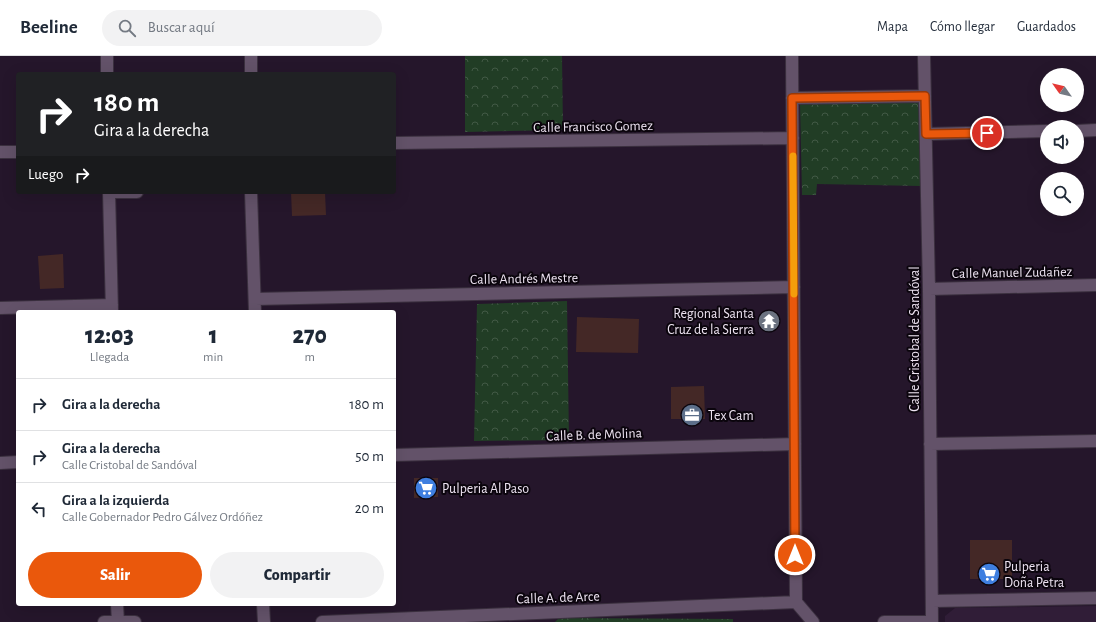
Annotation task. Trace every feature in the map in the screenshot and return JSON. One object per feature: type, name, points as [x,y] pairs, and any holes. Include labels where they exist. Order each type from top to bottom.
[{"type":"street","points":[[106,56],[107,72]]},
{"type":"street","points":[[251,56],[251,72]]},
{"type":"street","points":[[792,56],[796,602],[813,622]]},
{"type":"street","name":"Calle Cristobal de Sandóval","points":[[924,56],[929,289],[932,622]]},
{"type":"street","points":[[792,98],[925,96]]},
{"type":"street","points":[[1084,131],[1096,130]]},
{"type":"street","points":[[926,134],[1040,131]]},
{"type":"street","name":"Calle Francisco Gomez","points":[[396,143],[792,138]]},
{"type":"street","points":[[0,152],[16,152]]},
{"type":"street","points":[[0,308],[112,309],[109,194]]},
{"type":"street","points":[[251,194],[255,310]]},
{"type":"street","name":"Calle Manuel Zudañez","points":[[929,289],[1096,285]]},
{"type":"street","name":"Calle Andrés Mestre","points":[[255,299],[794,287]]},
{"type":"street","points":[[930,444],[1096,441]]},
{"type":"street","name":"Calle B. de Molina","points":[[396,455],[795,444]]},
{"type":"street","points":[[0,463],[16,462]]},
{"type":"street","points":[[932,601],[1096,598]]},
{"type":"street","name":"Calle A. de Arce","points":[[322,622],[539,617],[796,602]]},
{"type":"street","points":[[118,606],[118,622]]},
{"type":"street","points":[[263,606],[264,622]]},
{"type":"street","points":[[104,622],[135,622]]},
{"type":"street","points":[[884,622],[932,622]]},
{"type":"shaded area","points":[[1096,606],[1096,622],[945,622],[945,616],[955,608]]},
{"type":"green space","points":[[465,56],[562,56],[563,130],[465,132]]},
{"type":"green space","points":[[919,101],[921,186],[817,184],[816,195],[802,195],[800,104]]},
{"type":"green space","points":[[567,301],[569,440],[474,441],[477,304]]},
{"type":"green space","points":[[559,618],[733,619],[733,622],[555,622]]},
{"type":"building","points":[[291,194],[325,194],[326,215],[292,216]]},
{"type":"building","points":[[63,254],[64,288],[40,289],[38,256]]},
{"type":"building","points":[[577,317],[639,319],[638,353],[576,352]]},
{"type":"building","points":[[704,386],[705,419],[671,419],[671,387]]},
{"type":"building","name":"Pulperia Al Paso","points":[[414,478],[438,478],[438,497],[414,498]]},
{"type":"building","points":[[970,540],[1012,540],[1012,579],[970,579]]},
{"type":"slow traffic","points":[[793,156],[794,294]]},
{"type":"place","name":"Regional Santa Cruz de la Sierra","points":[[769,321]]},
{"type":"place","name":"Tex Cam","points":[[692,415]]},
{"type":"place","name":"Pulperia Al Paso","points":[[426,488]]},
{"type":"place","name":"Pulperia Doña Petra","points":[[989,574]]},
{"type":"route","points":[[795,555],[792,98],[925,96],[926,134],[987,133]]}]
